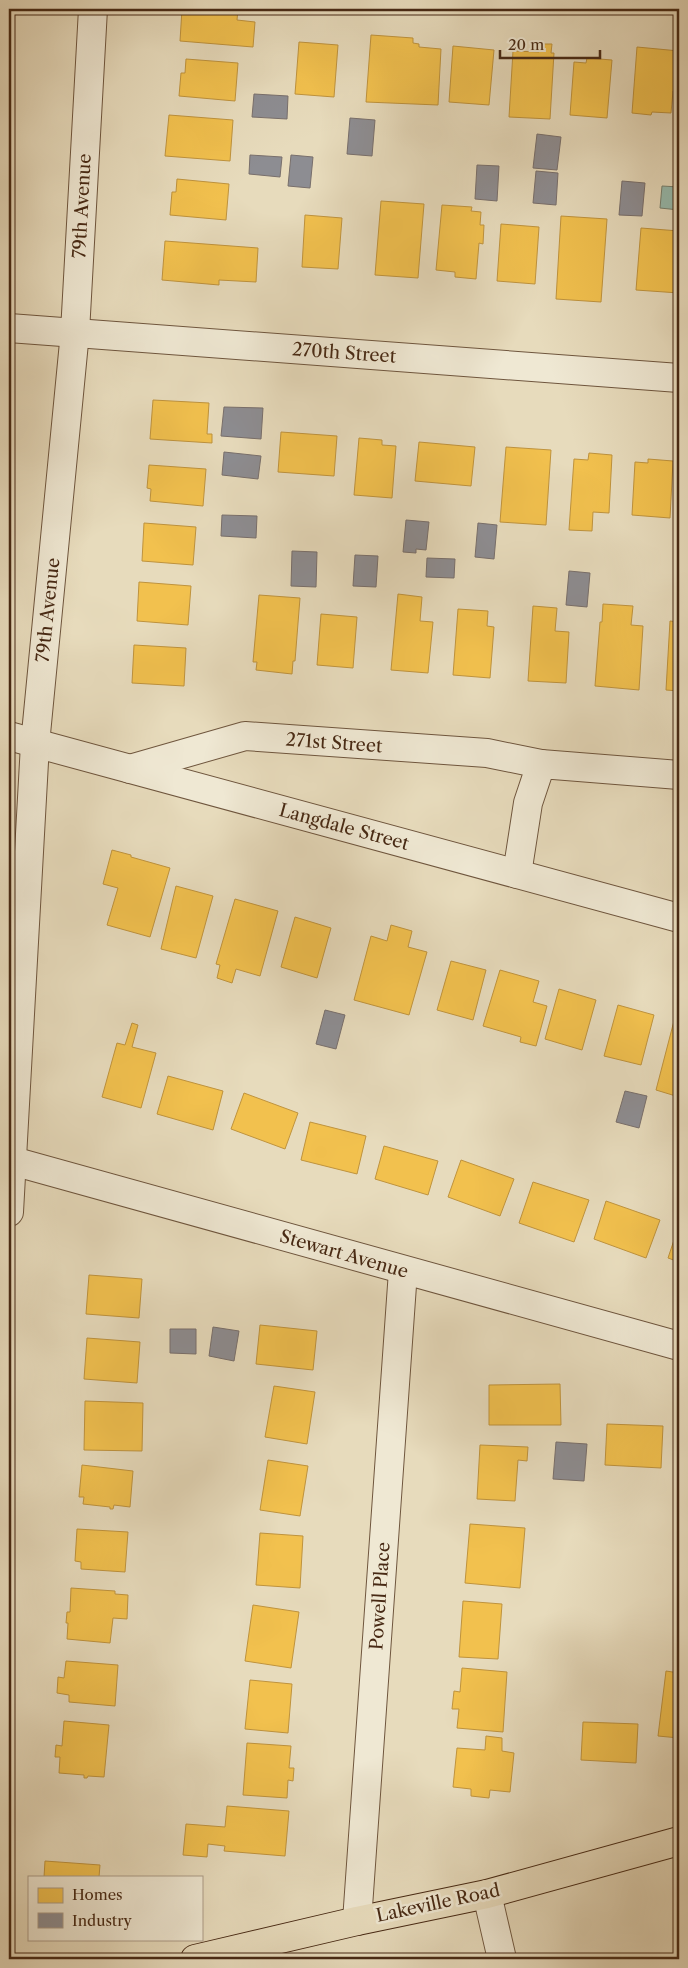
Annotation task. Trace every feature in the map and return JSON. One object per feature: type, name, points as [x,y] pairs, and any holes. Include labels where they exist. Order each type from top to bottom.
[{"type":"main road","name":"Lakeville Road","points":[[195,1959],[357,1921],[487,1894],[679,1841]]},
{"type":"street","name":"79th Avenue","points":[[9,1212],[35,744],[75,332],[93,9]]},
{"type":"street","name":"270th Street","points":[[9,328],[679,378]]},
{"type":"street","name":"Langdale Street","points":[[9,736],[679,918]]},
{"type":"street","name":"271st Street","points":[[130,769],[245,736],[487,753],[541,764],[679,775]]},
{"type":"street","points":[[518,874],[528,803],[541,764]]},
{"type":"street","name":"Stewart Avenue","points":[[11,1161],[679,1346]]},
{"type":"street","name":"Powell Place","points":[[357,1921],[403,1271]]},
{"type":"street","points":[[487,1894],[502,1959]]},
{"type":"water","points":[[662,186],[679,187],[679,210],[660,208]]},
{"type":"building: Homes","points":[[182,9],[238,9],[237,20],[255,22],[253,47],[180,41]]},
{"type":"building: Homes","points":[[371,35],[413,38],[413,43],[419,44],[419,47],[441,49],[438,105],[366,102]]},
{"type":"building: Homes","points":[[299,42],[338,45],[334,97],[295,94]]},
{"type":"building: Homes","points":[[539,44],[552,44],[551,53],[554,53],[550,119],[509,117],[513,51],[539,52]]},
{"type":"building: Homes","points":[[453,46],[494,50],[489,105],[449,102]]},
{"type":"building: Homes","points":[[637,47],[679,51],[676,92],[673,91],[671,113],[652,112],[651,115],[632,113]]},
{"type":"building: Homes","points":[[587,58],[612,60],[607,118],[570,115],[574,62],[586,63]]},
{"type":"building: Homes","points":[[186,59],[238,63],[235,101],[179,96],[181,73],[185,73]]},
{"type":"building: Homes","points":[[169,115],[233,120],[230,161],[165,156]]},
{"type":"building: Homes","points":[[177,179],[229,184],[226,220],[170,215],[172,192],[176,192]]},
{"type":"building: Homes","points":[[381,201],[424,204],[418,278],[375,275]]},
{"type":"building: Homes","points":[[442,205],[472,207],[471,211],[481,212],[480,225],[484,225],[483,244],[479,243],[476,279],[455,277],[455,272],[436,270]]},
{"type":"building: Homes","points":[[305,215],[342,218],[338,269],[302,267]]},
{"type":"building: Homes","points":[[561,216],[607,219],[601,302],[556,299]]},
{"type":"building: Homes","points":[[501,224],[539,227],[535,284],[497,281]]},
{"type":"building: Homes","points":[[641,228],[679,231],[679,293],[636,290]]},
{"type":"building: Homes","points":[[165,241],[258,248],[256,282],[219,280],[219,285],[162,280]]},
{"type":"building: Homes","points":[[153,400],[209,403],[207,434],[212,434],[212,443],[150,439]]},
{"type":"building: Homes","points":[[281,432],[337,436],[334,476],[278,472]]},
{"type":"building: Homes","points":[[359,438],[382,440],[382,445],[396,446],[392,498],[354,495]]},
{"type":"building: Homes","points":[[419,442],[475,447],[471,486],[415,481]]},
{"type":"building: Homes","points":[[506,447],[551,450],[546,525],[500,522]]},
{"type":"building: Homes","points":[[589,453],[612,455],[609,513],[593,512],[592,531],[569,530],[574,459],[588,460]]},
{"type":"building: Homes","points":[[648,459],[673,461],[670,518],[632,515],[635,462],[648,463]]},
{"type":"building: Homes","points":[[149,465],[206,469],[203,506],[150,501],[151,489],[147,488]]},
{"type":"building: Homes","points":[[144,523],[196,527],[193,565],[142,561]]},
{"type":"building: Homes","points":[[139,582],[191,586],[188,625],[137,621]]},
{"type":"building: Homes","points":[[398,594],[422,597],[420,621],[433,622],[428,673],[391,670]]},
{"type":"building: Homes","points":[[259,595],[300,598],[295,661],[293,661],[292,674],[256,670],[257,662],[253,662]]},
{"type":"building: Homes","points":[[603,604],[633,606],[631,625],[643,626],[639,690],[595,686]]},
{"type":"building: Homes","points":[[533,606],[557,608],[555,631],[569,632],[566,683],[528,681]]},
{"type":"building: Homes","points":[[458,609],[488,611],[487,626],[494,627],[490,678],[453,675]]},
{"type":"building: Homes","points":[[321,614],[357,617],[353,668],[317,665]]},
{"type":"building: Homes","points":[[670,621],[679,622],[679,691],[666,690]]},
{"type":"building: Homes","points":[[134,645],[186,648],[184,686],[132,683]]},
{"type":"building: Homes","points":[[112,850],[170,868],[150,937],[107,925],[118,888],[103,884]]},
{"type":"building: Homes","points":[[176,886],[213,896],[196,958],[161,949]]},
{"type":"building: Homes","points":[[235,899],[278,911],[260,976],[236,969],[232,983],[217,978],[220,965],[216,964]]},
{"type":"building: Homes","points":[[295,917],[331,928],[317,978],[281,967]]},
{"type":"building: Homes","points":[[391,925],[412,931],[408,947],[427,952],[409,1015],[354,1000],[371,936],[387,941]]},
{"type":"building: Homes","points":[[451,961],[486,970],[473,1020],[437,1010]]},
{"type":"building: Homes","points":[[500,970],[539,981],[533,1002],[547,1006],[536,1046],[520,1042],[521,1037],[483,1026]]},
{"type":"building: Homes","points":[[559,989],[596,1000],[582,1050],[545,1039]]},
{"type":"building: Homes","points":[[618,1005],[654,1015],[641,1065],[604,1056]]},
{"type":"building: Homes","points":[[675,1017],[679,1019],[679,1097],[656,1090]]},
{"type":"building: Homes","points":[[132,1023],[138,1025],[132,1047],[156,1053],[141,1108],[102,1097],[117,1043],[125,1045]]},
{"type":"building: Homes","points":[[168,1076],[223,1091],[213,1130],[157,1114]]},
{"type":"building: Homes","points":[[244,1093],[298,1113],[285,1149],[231,1129]]},
{"type":"building: Homes","points":[[310,1122],[366,1136],[357,1174],[301,1160]]},
{"type":"building: Homes","points":[[384,1146],[438,1161],[428,1195],[375,1179]]},
{"type":"building: Homes","points":[[461,1160],[514,1179],[500,1216],[448,1197]]},
{"type":"building: Homes","points":[[533,1182],[589,1200],[574,1242],[519,1223]]},
{"type":"building: Homes","points":[[606,1201],[660,1220],[646,1258],[594,1239]]},
{"type":"building: Homes","points":[[679,1225],[679,1262],[668,1258]]},
{"type":"building: Homes","points":[[89,1275],[142,1279],[139,1318],[86,1314]]},
{"type":"building: Homes","points":[[260,1325],[317,1331],[313,1370],[256,1364]]},
{"type":"building: Homes","points":[[87,1338],[140,1342],[137,1383],[84,1379]]},
{"type":"building: Homes","points":[[560,1384],[561,1425],[489,1425],[489,1385]]},
{"type":"building: Homes","points":[[274,1386],[315,1392],[307,1444],[265,1437]]},
{"type":"building: Homes","points":[[85,1401],[143,1403],[142,1451],[84,1450]]},
{"type":"building: Homes","points":[[607,1424],[663,1426],[661,1468],[605,1465]]},
{"type":"building: Homes","points":[[480,1445],[528,1447],[527,1461],[518,1460],[515,1501],[477,1499]]},
{"type":"building: Homes","points":[[679,1447],[679,1494],[676,1494]]},
{"type":"building: Homes","points":[[268,1460],[308,1466],[300,1516],[260,1510]]},
{"type":"building: Homes","points":[[82,1465],[133,1471],[130,1507],[114,1505],[113,1509],[110,1509],[110,1507],[83,1504],[84,1497],[79,1497]]},
{"type":"building: Homes","points":[[470,1524],[525,1528],[520,1588],[465,1583]]},
{"type":"building: Homes","points":[[77,1529],[128,1532],[125,1572],[81,1569],[81,1562],[75,1561]]},
{"type":"building: Homes","points":[[260,1533],[303,1536],[300,1588],[256,1585]]},
{"type":"building: Homes","points":[[71,1588],[115,1591],[115,1594],[128,1595],[127,1619],[113,1618],[110,1643],[67,1639],[68,1623],[66,1623],[67,1612],[70,1612]]},
{"type":"building: Homes","points":[[463,1601],[502,1604],[498,1659],[459,1657]]},
{"type":"building: Homes","points":[[253,1605],[299,1612],[291,1668],[245,1661]]},
{"type":"building: Homes","points":[[66,1661],[118,1665],[115,1706],[69,1702],[69,1695],[57,1693],[58,1677],[64,1678]]},
{"type":"building: Homes","points":[[462,1668],[507,1672],[503,1732],[457,1728],[459,1709],[452,1709],[454,1691],[460,1692]]},
{"type":"building: Homes","points":[[666,1671],[679,1673],[679,1738],[658,1736]]},
{"type":"building: Homes","points":[[250,1680],[292,1684],[288,1733],[245,1729]]},
{"type":"building: Homes","points":[[64,1721],[109,1725],[104,1777],[88,1776],[84,1778],[84,1775],[59,1773],[60,1757],[55,1757],[56,1745],[62,1746]]},
{"type":"building: Homes","points":[[583,1722],[638,1724],[636,1763],[581,1760]]},
{"type":"building: Homes","points":[[486,1736],[502,1738],[502,1751],[514,1753],[510,1792],[490,1790],[489,1798],[471,1796],[471,1789],[453,1787],[457,1748],[485,1750]]},
{"type":"building: Homes","points":[[247,1743],[291,1746],[289,1768],[294,1768],[293,1781],[288,1780],[287,1798],[243,1795]]},
{"type":"building: Homes","points":[[227,1806],[289,1811],[285,1856],[224,1851],[225,1846],[208,1844],[207,1857],[183,1855],[186,1824],[225,1827]]},
{"type":"building: Homes","points":[[45,1861],[100,1865],[99,1876],[44,1876]]},
{"type":"building: Industry","points":[[254,94],[288,96],[287,119],[252,117]]},
{"type":"building: Industry","points":[[350,118],[375,120],[372,156],[347,154]]},
{"type":"building: Industry","points":[[537,134],[561,137],[557,170],[533,168]]},
{"type":"building: Industry","points":[[250,155],[282,157],[280,177],[249,174]]},
{"type":"building: Industry","points":[[291,155],[313,157],[310,188],[288,186]]},
{"type":"building: Industry","points":[[477,165],[499,166],[497,201],[475,199]]},
{"type":"building: Industry","points":[[536,171],[558,173],[556,205],[533,203]]},
{"type":"building: Industry","points":[[622,181],[645,183],[642,216],[619,215]]},
{"type":"building: Industry","points":[[224,407],[263,408],[261,439],[221,436]]},
{"type":"building: Industry","points":[[224,452],[261,456],[258,479],[222,475]]},
{"type":"building: Industry","points":[[222,515],[257,516],[256,538],[221,536]]},
{"type":"building: Industry","points":[[406,520],[429,522],[426,550],[416,549],[416,553],[403,552]]},
{"type":"building: Industry","points":[[478,523],[497,525],[494,559],[475,557]]},
{"type":"building: Industry","points":[[292,551],[317,552],[316,587],[291,586]]},
{"type":"building: Industry","points":[[355,555],[378,556],[376,587],[353,586]]},
{"type":"building: Industry","points":[[427,558],[455,559],[454,578],[426,577]]},
{"type":"building: Industry","points":[[569,571],[590,573],[587,607],[566,605]]},
{"type":"building: Industry","points":[[325,1010],[345,1015],[336,1049],[316,1044]]},
{"type":"building: Industry","points":[[625,1091],[647,1096],[639,1128],[616,1122]]},
{"type":"building: Industry","points":[[213,1327],[239,1331],[234,1361],[209,1356]]},
{"type":"building: Industry","points":[[170,1329],[196,1329],[196,1354],[170,1353]]},
{"type":"building: Industry","points":[[556,1442],[587,1444],[584,1481],[553,1479]]}]
